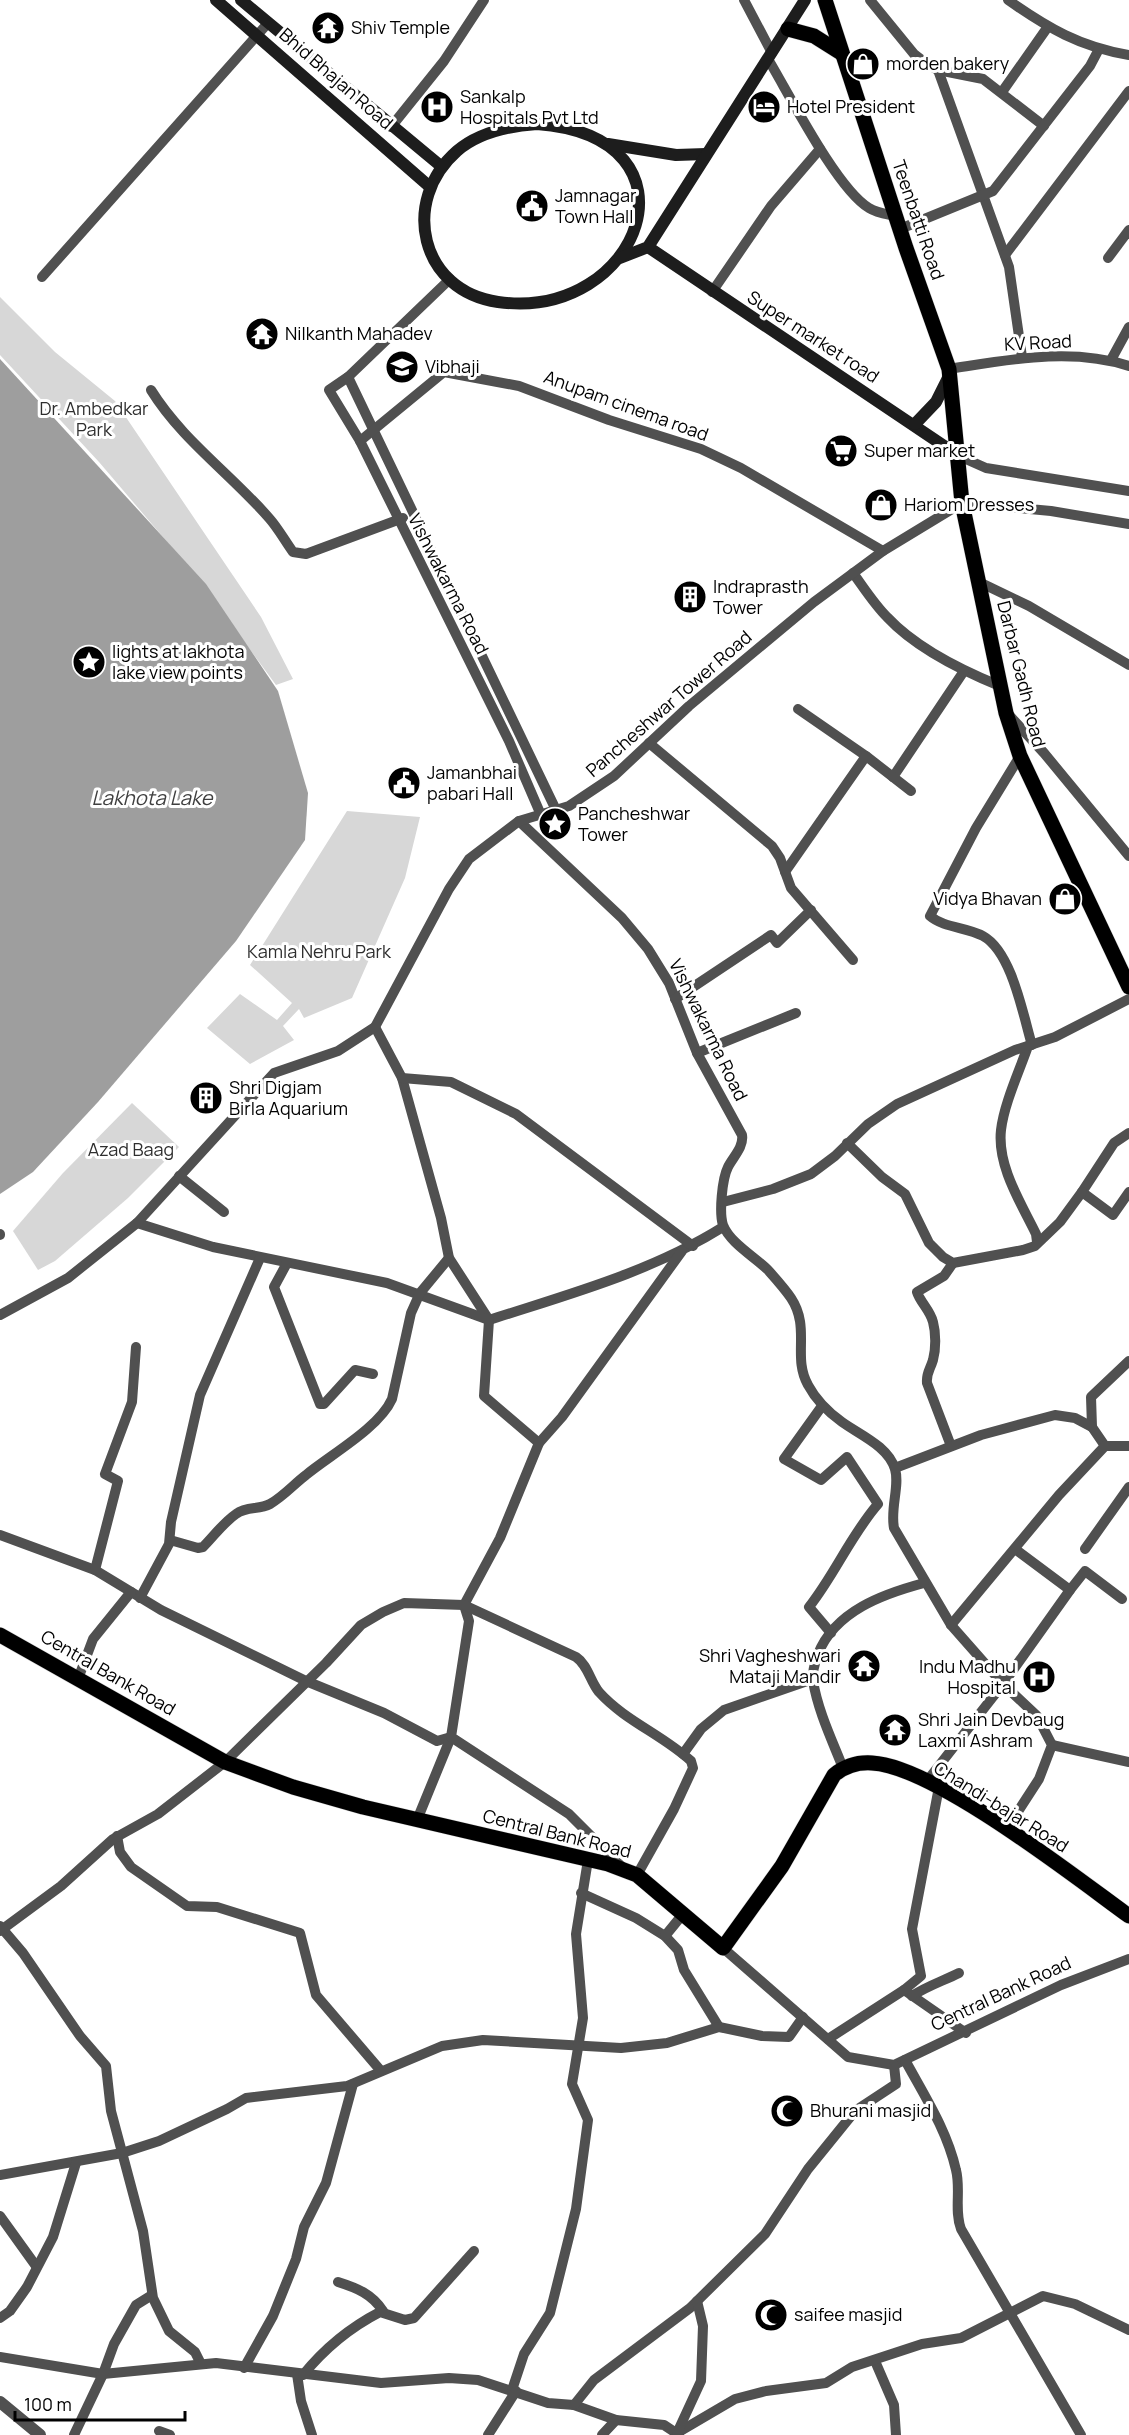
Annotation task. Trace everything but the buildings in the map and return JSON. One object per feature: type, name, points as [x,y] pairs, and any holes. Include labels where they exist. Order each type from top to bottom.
[{"type":"main road","name":"Bhid Bhajan Road","points":[[216,0],[430,187]]},
{"type":"main road","name":"Bhid Bhajan Road","points":[[241,0],[442,167]]},
{"type":"main road","points":[[706,154],[676,155],[608,144],[561,125],[508,126],[482,136],[458,150],[442,167],[430,187],[425,202],[424,238],[431,257],[450,279],[468,291],[495,301],[530,304],[578,291],[594,281],[620,258],[648,247],[805,0]]},
{"type":"main road","name":"Teenbatti Road","points":[[825,0],[841,54],[950,371],[959,456]]},
{"type":"main road","points":[[788,29],[814,36],[841,54]]},
{"type":"main road","points":[[608,144],[627,164],[640,213],[620,258]]},
{"type":"main road","name":"Super market road","points":[[648,247],[712,292],[915,424],[959,456]]},
{"type":"main road","points":[[915,424],[936,402],[950,371]]},
{"type":"main road","name":"Darbar Gadh Road","points":[[959,456],[962,503],[1000,686],[1020,756],[1129,987]]},
{"type":"main road","name":"Central Bank Road","points":[[0,1635],[225,1762],[293,1786],[417,1820],[630,1872],[723,1948]]},
{"type":"main road","name":"Chandi-bajar Road","points":[[843,1768],[873,1763],[889,1766],[933,1784],[1006,1830],[1129,1916]]},
{"type":"main road","points":[[723,1948],[782,1866],[803,1833],[823,1792],[843,1768]]},
{"type":"street","points":[[391,126],[444,62],[484,0]]},
{"type":"street","points":[[744,0],[770,56],[820,148],[854,194],[868,208],[898,223],[984,196],[999,184],[1100,50]]},
{"type":"street","points":[[870,0],[914,54],[939,70],[983,79],[1044,126]]},
{"type":"street","points":[[1008,0],[1047,28],[1100,50],[1129,55]]},
{"type":"street","points":[[42,277],[268,24]]},
{"type":"street","points":[[1002,92],[1047,28]]},
{"type":"street","points":[[939,70],[1005,255],[1011,278],[1022,357]]},
{"type":"street","points":[[1005,255],[1129,92]]},
{"type":"street","points":[[712,292],[771,206],[820,148]]},
{"type":"street","points":[[1108,258],[1129,230]]},
{"type":"street","name":"Vishwakarma Road","points":[[450,279],[348,377],[330,390],[360,441],[509,741],[541,815]]},
{"type":"street","points":[[1111,360],[1129,327]]},
{"type":"street","name":"KV Road","points":[[950,371],[1022,357],[1111,360],[1129,366]]},
{"type":"street","name":"Anupam cinema road","points":[[360,441],[444,372],[519,386],[609,420],[701,449],[741,468],[883,550]]},
{"type":"street","name":"Vishwakarma Road","points":[[348,377],[412,515],[556,810]]},
{"type":"street","points":[[151,390],[180,430],[270,519],[293,552],[306,554],[412,515]]},
{"type":"street","points":[[959,456],[987,468],[1129,491]]},
{"type":"street","points":[[962,503],[1050,511],[1129,524]]},
{"type":"street","name":"Pancheshwar Tower Road","points":[[0,1315],[68,1278],[136,1223],[274,1073],[338,1051],[375,1027],[449,889],[469,859],[519,821],[556,810],[588,795],[615,776],[689,706],[853,573],[883,550],[962,503]]},
{"type":"street","points":[[853,573],[887,618],[928,649],[964,671],[1000,686]]},
{"type":"street","points":[[979,582],[1029,606],[1129,665]]},
{"type":"street","points":[[893,777],[964,671]]},
{"type":"street","points":[[798,709],[866,756],[911,791]]},
{"type":"street","points":[[1006,712],[1044,753],[1129,856]]},
{"type":"street","points":[[649,744],[772,846],[791,888],[853,960]]},
{"type":"street","points":[[785,872],[866,756]]},
{"type":"street","points":[[1020,756],[976,828],[930,914],[933,919],[982,936],[998,949],[1009,972],[1030,1046],[1004,1117],[1000,1143],[1012,1182],[1036,1234],[1037,1242]]},
{"type":"street","name":"Vishwakarma Road","points":[[519,821],[622,918],[648,949],[669,983],[697,1053],[738,1127],[742,1139],[725,1175],[723,1227]]},
{"type":"street","points":[[675,999],[771,935],[777,943],[811,910]]},
{"type":"street","points":[[723,1202],[773,1190],[811,1174],[836,1156],[868,1124],[897,1104],[1094,1019],[1129,999]]},
{"type":"street","points":[[697,1053],[796,1013]]},
{"type":"street","points":[[375,1027],[402,1078],[441,1218],[449,1258],[489,1320],[484,1396],[539,1443]]},
{"type":"street","points":[[402,1078],[451,1082],[516,1114],[693,1246]]},
{"type":"street","points":[[848,1143],[882,1177],[905,1194],[929,1243],[953,1263],[1023,1250],[1037,1242],[1060,1222],[1114,1143],[1129,1133]]},
{"type":"street","points":[[179,1176],[224,1212]]},
{"type":"street","points":[[1082,1191],[1113,1215],[1129,1192]]},
{"type":"street","points":[[136,1223],[213,1247],[387,1283],[420,1293],[489,1320],[621,1278],[693,1246],[723,1227],[768,1270],[799,1313],[803,1329],[801,1367],[807,1384],[822,1406],[876,1444],[895,1468],[897,1478],[891,1515],[894,1528],[924,1583],[951,1624],[1003,1684],[1037,1716],[1052,1745],[1039,1779],[1006,1830]]},
{"type":"street","points":[[417,1820],[451,1737],[469,1621],[464,1605],[500,1538],[539,1443],[562,1417],[682,1251]]},
{"type":"street","points":[[78,1679],[102,1625],[135,1595],[170,1540],[171,1522],[200,1395],[260,1257]]},
{"type":"street","points":[[170,1540],[198,1548],[203,1547],[236,1514],[249,1507],[266,1506],[280,1498],[308,1473],[335,1455],[385,1410],[392,1399],[411,1313],[420,1293],[449,1258]]},
{"type":"street","points":[[286,1263],[274,1287],[320,1404],[324,1404],[355,1370],[373,1374]]},
{"type":"street","points":[[951,1446],[927,1383],[926,1374],[933,1361],[935,1345],[933,1323],[917,1292],[944,1276],[953,1263]]},
{"type":"street","points":[[95,1570],[118,1481],[105,1474],[132,1402],[136,1347]]},
{"type":"street","points":[[1092,1427],[1091,1397],[1129,1361]]},
{"type":"street","points":[[822,1406],[784,1459],[821,1480],[847,1457],[878,1504],[864,1520],[825,1586],[809,1606],[831,1633]]},
{"type":"street","points":[[895,1468],[951,1446],[1055,1414],[1075,1418],[1092,1427],[1105,1446]]},
{"type":"street","points":[[951,1624],[1059,1495],[1105,1446],[1129,1446]]},
{"type":"street","points":[[1085,1549],[1129,1487]]},
{"type":"street","points":[[0,1535],[95,1570],[135,1595],[306,1681],[384,1713],[437,1741],[451,1737],[569,1814],[630,1872],[674,1809],[693,1768],[683,1754],[616,1708],[594,1686],[580,1660],[464,1605],[404,1603],[382,1612],[361,1625],[326,1663],[306,1681],[225,1762],[158,1814],[117,1836],[61,1886],[1,1929],[23,1953],[80,2036],[106,2066],[111,2111],[143,2231],[152,2295],[169,2331],[195,2352],[201,2364]]},
{"type":"street","points":[[1015,1549],[1070,1590]]},
{"type":"street","points":[[908,1993],[921,1976],[912,1929],[933,1784],[1085,1572],[1122,1599]]},
{"type":"street","points":[[843,1768],[824,1718],[813,1679],[821,1648],[847,1616],[873,1601],[924,1583]]},
{"type":"street","points":[[683,1754],[701,1730],[724,1710],[813,1679]]},
{"type":"street","points":[[1052,1745],[1129,1762]]},
{"type":"street","points":[[117,1836],[120,1852],[130,1867],[187,1906],[217,1908],[300,1934],[316,1995],[381,2071]]},
{"type":"street","points":[[488,2435],[514,2390],[524,2354],[550,2313],[576,2209],[588,2120],[572,2084],[583,2018],[576,1934],[588,1860]]},
{"type":"street","points":[[581,1893],[636,1918],[664,1936],[678,1950],[684,1970],[719,2027]]},
{"type":"street","points":[[664,1936],[683,1914]]},
{"type":"street","name":"Central Bank Road","points":[[723,1948],[848,2057],[899,2062],[966,2033],[1061,1985],[1129,1959]]},
{"type":"street","points":[[828,2039],[908,1993],[927,1985],[936,1984],[959,1973]]},
{"type":"street","points":[[908,1993],[966,2033]]},
{"type":"street","points":[[0,2175],[122,2153],[159,2141],[246,2098],[353,2084],[442,2046],[483,2040],[621,2048],[667,2043],[719,2027],[762,2036],[789,2037],[803,2017]]},
{"type":"street","points":[[574,2405],[594,2380],[697,2301],[765,2234],[808,2169],[855,2111],[896,2084],[899,2062]]},
{"type":"street","points":[[899,2062],[934,2113],[956,2168],[960,2190],[958,2220],[961,2229],[1008,2314],[1081,2435]]},
{"type":"street","points":[[244,2368],[273,2316],[296,2259],[304,2226],[326,2183],[353,2084]]},
{"type":"street","points":[[0,2319],[10,2311],[27,2287],[52,2237],[76,2163]]},
{"type":"street","points":[[0,2216],[36,2266]]},
{"type":"street","points":[[338,2282],[359,2289],[375,2300],[383,2311],[405,2320],[414,2318],[474,2251]]},
{"type":"street","points":[[74,2435],[103,2374],[114,2344],[136,2305],[152,2295]]},
{"type":"street","points":[[678,2434],[735,2399],[766,2391],[826,2383],[852,2367],[921,2344],[961,2338],[1035,2299],[1050,2296],[1075,2304],[1129,2330]]},
{"type":"street","points":[[678,2434],[701,2381],[703,2326],[697,2301]]},
{"type":"street","points":[[312,2435],[301,2401],[300,2374],[357,2325],[383,2311]]},
{"type":"street","points":[[0,2357],[103,2374],[216,2363],[381,2383],[449,2378],[478,2380],[548,2403],[574,2405],[616,2420],[664,2425],[678,2434]]},
{"type":"street","points":[[875,2361],[894,2405],[896,2435]]},
{"type":"street","points":[[0,2402],[40,2435]]},
{"type":"street","points":[[602,2435],[616,2420]]},
{"type":"street","points":[[159,2431],[170,2435]]},
{"type":"green space","name":"Dr. Ambedkar Park","points":[[0,297],[55,352],[115,401],[261,617],[293,679],[276,685],[197,577],[99,462],[0,355]]},
{"type":"green space","name":"Kamla Nehru Park","points":[[347,811],[420,817],[405,878],[352,998],[304,1018],[299,1009],[283,1026],[294,1040],[250,1064],[207,1028],[240,994],[277,1020],[292,1003],[250,965]]},
{"type":"green space","name":"Azad Baag","points":[[132,1103],[179,1147],[128,1198],[55,1261],[38,1270],[13,1231],[63,1173]]},
{"type":"water","name":"Lakhota Lake","points":[[0,359],[206,584],[278,691],[308,793],[305,840],[236,941],[98,1102],[33,1172],[0,1194]]},
{"type":"place","name":"Shiv Temple","points":[[328,28]]},
{"type":"place","name":"morden bakery","points":[[863,64]]},
{"type":"place","name":"Sankalp Hospitals Pvt Ltd","points":[[437,107]]},
{"type":"place","name":"Hotel President","points":[[764,107]]},
{"type":"place","name":"Jamnagar Town Hall","points":[[532,206]]},
{"type":"place","name":"Nilkanth Mahadev","points":[[262,334]]},
{"type":"place","name":"Vibhaji","points":[[402,367]]},
{"type":"place","name":"Super market","points":[[841,451]]},
{"type":"place","name":"Hariom Dresses","points":[[881,505]]},
{"type":"place","name":"Indraprasth Tower","points":[[690,597]]},
{"type":"place","name":"lights at lakhota lake view points","points":[[89,662]]},
{"type":"place","name":"Jamanbhai pabari Hall","points":[[404,783]]},
{"type":"place","name":"Pancheshwar Tower","points":[[555,824]]},
{"type":"place","name":"Vidya Bhavan","points":[[1065,899]]},
{"type":"place","name":"Shri Digjam Birla Aquarium","points":[[206,1098]]},
{"type":"place","name":"Shri Vagheshwari Mataji Mandir","points":[[864,1666]]},
{"type":"place","name":"Indu Madhu Hospital","points":[[1039,1677]]},
{"type":"place","name":"Shri Jain Devbaug Laxmi Ashram","points":[[895,1730]]},
{"type":"place","name":"Bhurani masjid","points":[[787,2111]]},
{"type":"place","name":"saifee masjid","points":[[771,2315]]}]
